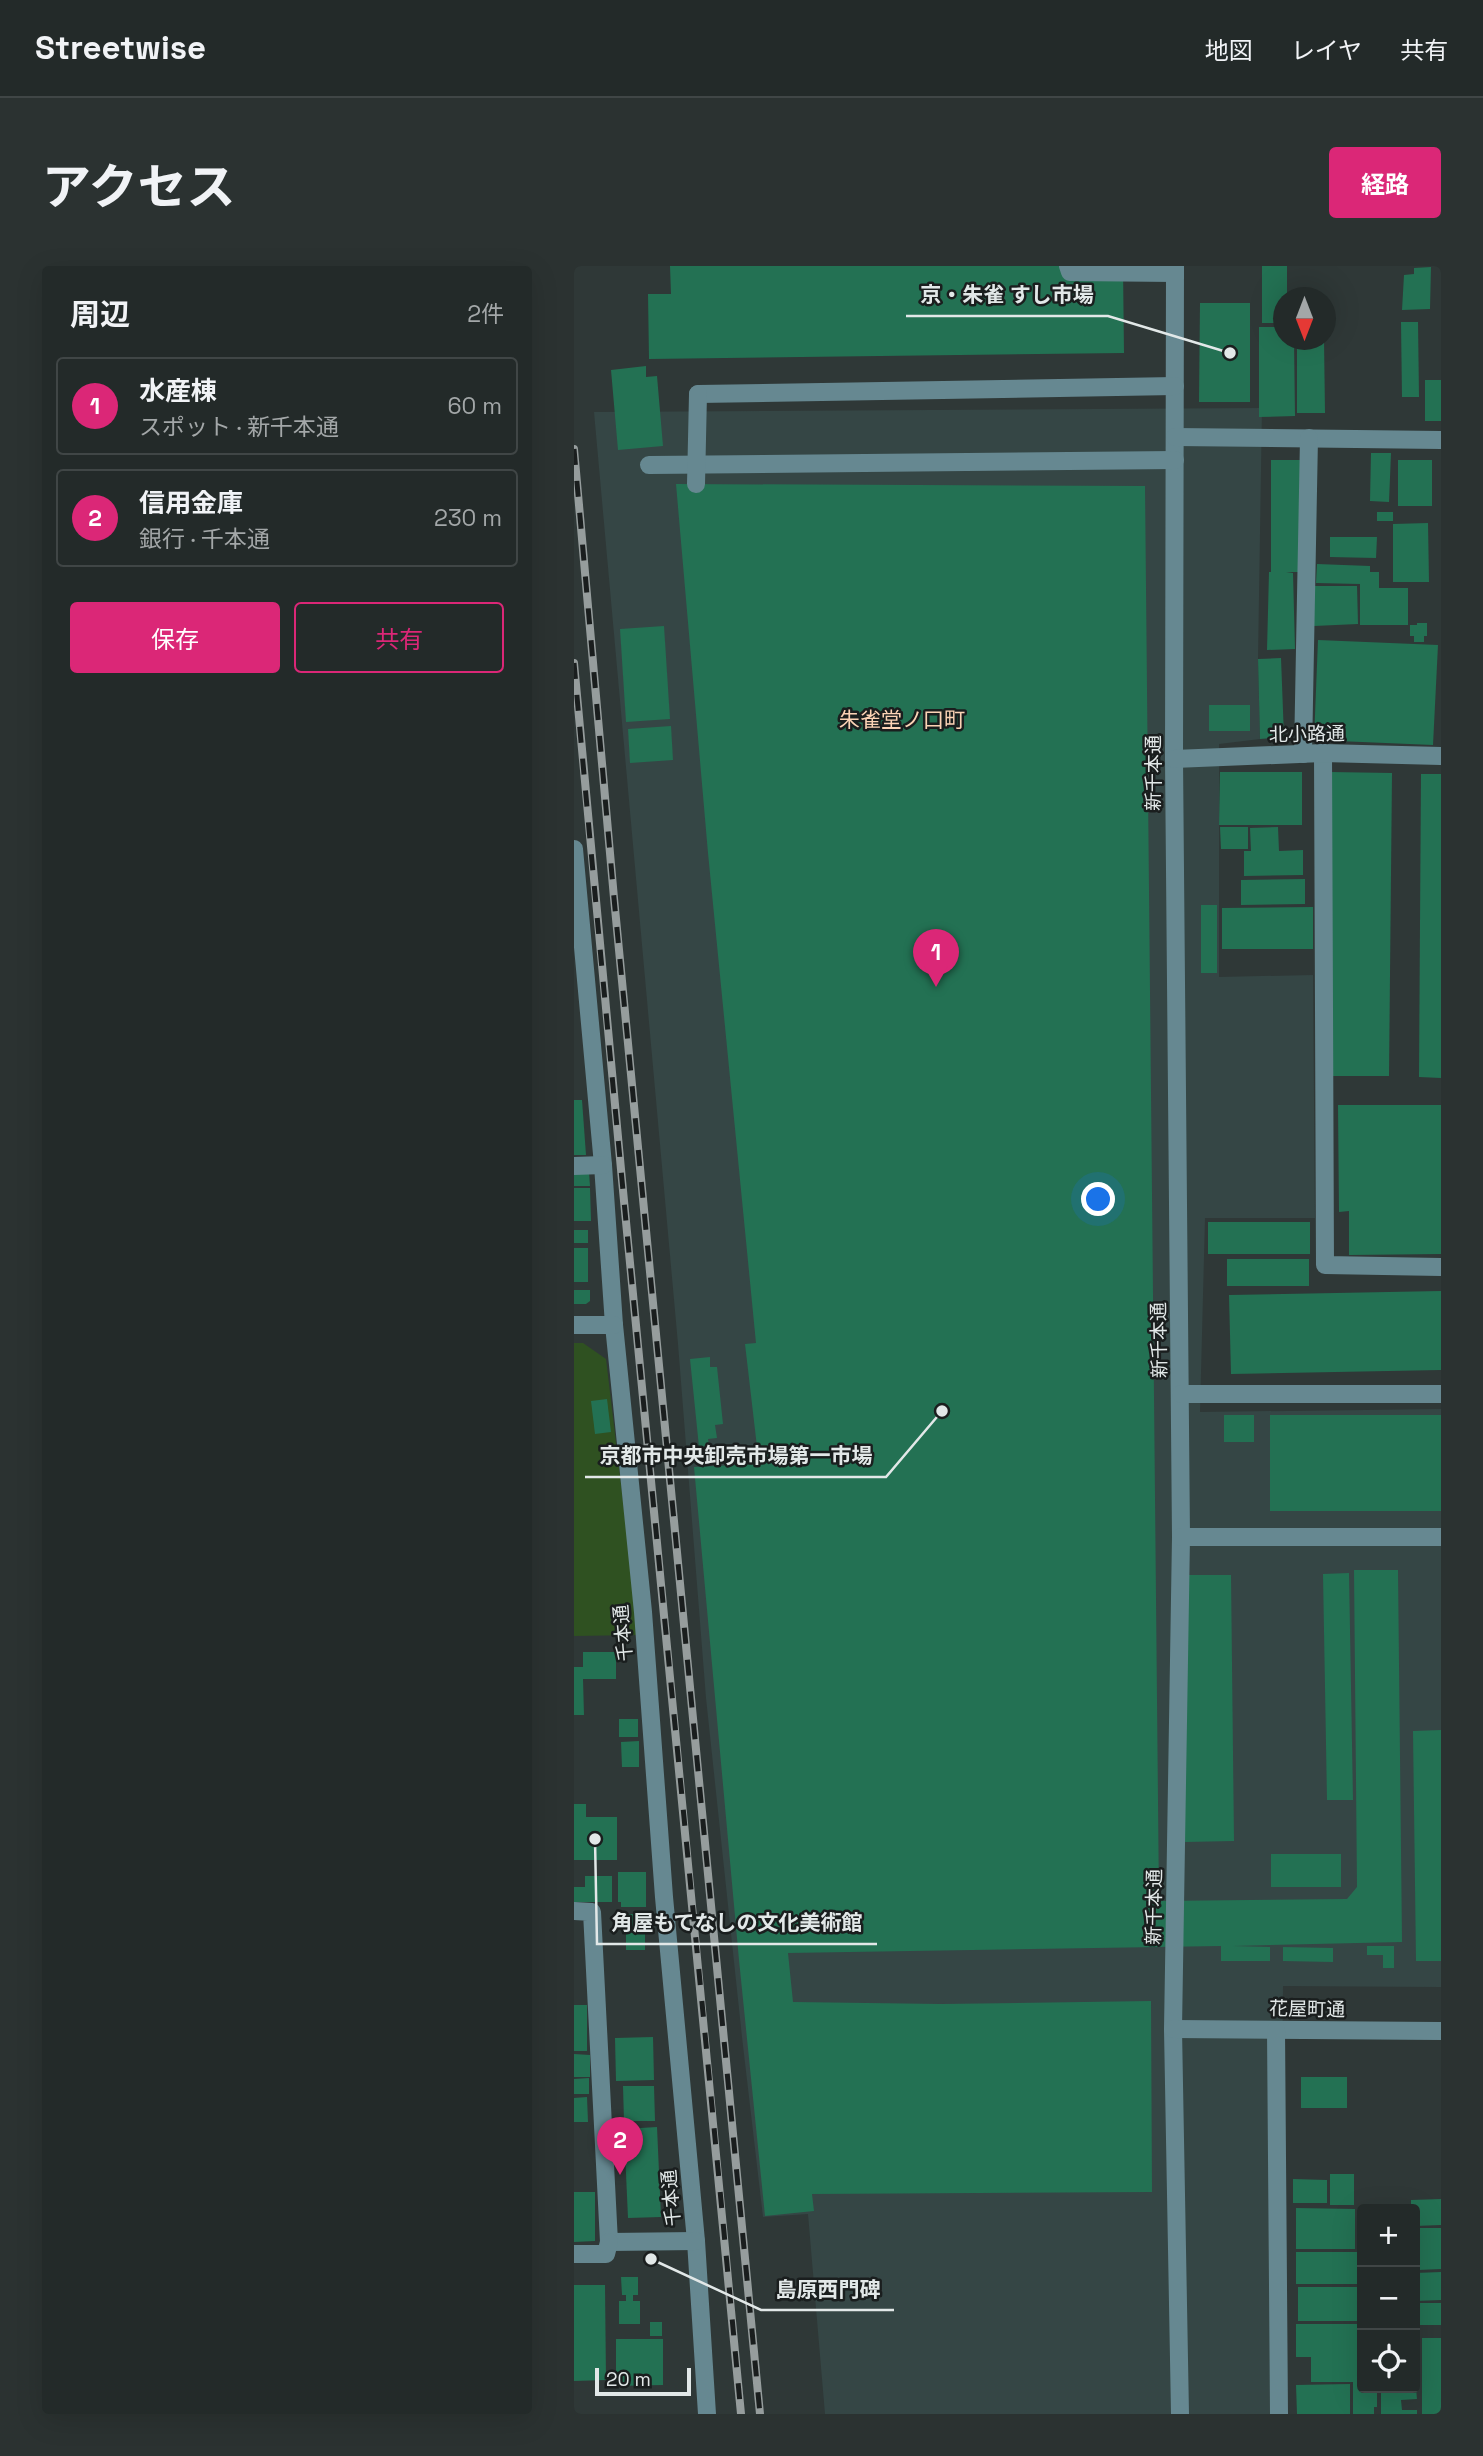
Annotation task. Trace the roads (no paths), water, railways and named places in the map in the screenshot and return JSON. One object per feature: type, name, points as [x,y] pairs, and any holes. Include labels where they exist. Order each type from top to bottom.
[{"type":"street","points":[[1068,266],[1070,272],[1175,269]]},
{"type":"street","name":"新千本通","points":[[1175,269],[1174,759],[1181,1537],[1173,2029],[1180,2414]]},
{"type":"street","points":[[696,484],[698,394],[1175,386]]},
{"type":"street","points":[[1175,437],[1441,440]]},
{"type":"street","points":[[1303,754],[1309,438]]},
{"type":"street","points":[[649,465],[1175,460]]},
{"type":"street","points":[[1323,753],[1325,1265],[1441,1267]]},
{"type":"street","name":"北小路通","points":[[1174,759],[1323,753],[1441,756]]},
{"type":"street","name":"千本通","points":[[574,849],[603,1165],[614,1325],[643,1612],[664,1897],[696,2241],[707,2414]]},
{"type":"street","points":[[574,1166],[603,1165]]},
{"type":"street","points":[[574,1325],[614,1325]]},
{"type":"street","points":[[1181,1394],[1441,1394]]},
{"type":"street","points":[[1181,1537],[1441,1537]]},
{"type":"street","points":[[574,1912],[592,1912],[609,2242],[606,2254],[574,2254]]},
{"type":"street","name":"花屋町通","points":[[1173,2029],[1441,2031]]},
{"type":"street","points":[[1276,2030],[1279,2414]]},
{"type":"street","points":[[609,2242],[696,2241]]},
{"type":"railway","points":[[574,449],[614,898],[760,2414]]},
{"type":"railway","points":[[574,663],[741,2414]]},
{"type":"place","name":"京・朱雀 すし市場","points":[[1230,353]]},
{"type":"place","name":"水産棟","points":[[936,987]]},
{"type":"place","name":"京都市中央卸売市場第一市場","points":[[942,1411]]},
{"type":"place","name":"角屋もてなしの文化美術館","points":[[595,1839]]},
{"type":"place","name":"信用金庫","points":[[620,2175]]},
{"type":"place","name":"島原西門碑","points":[[651,2259]]},
{"type":"district","name":"朱雀堂ノ口町","points":[[902,719]]}]
